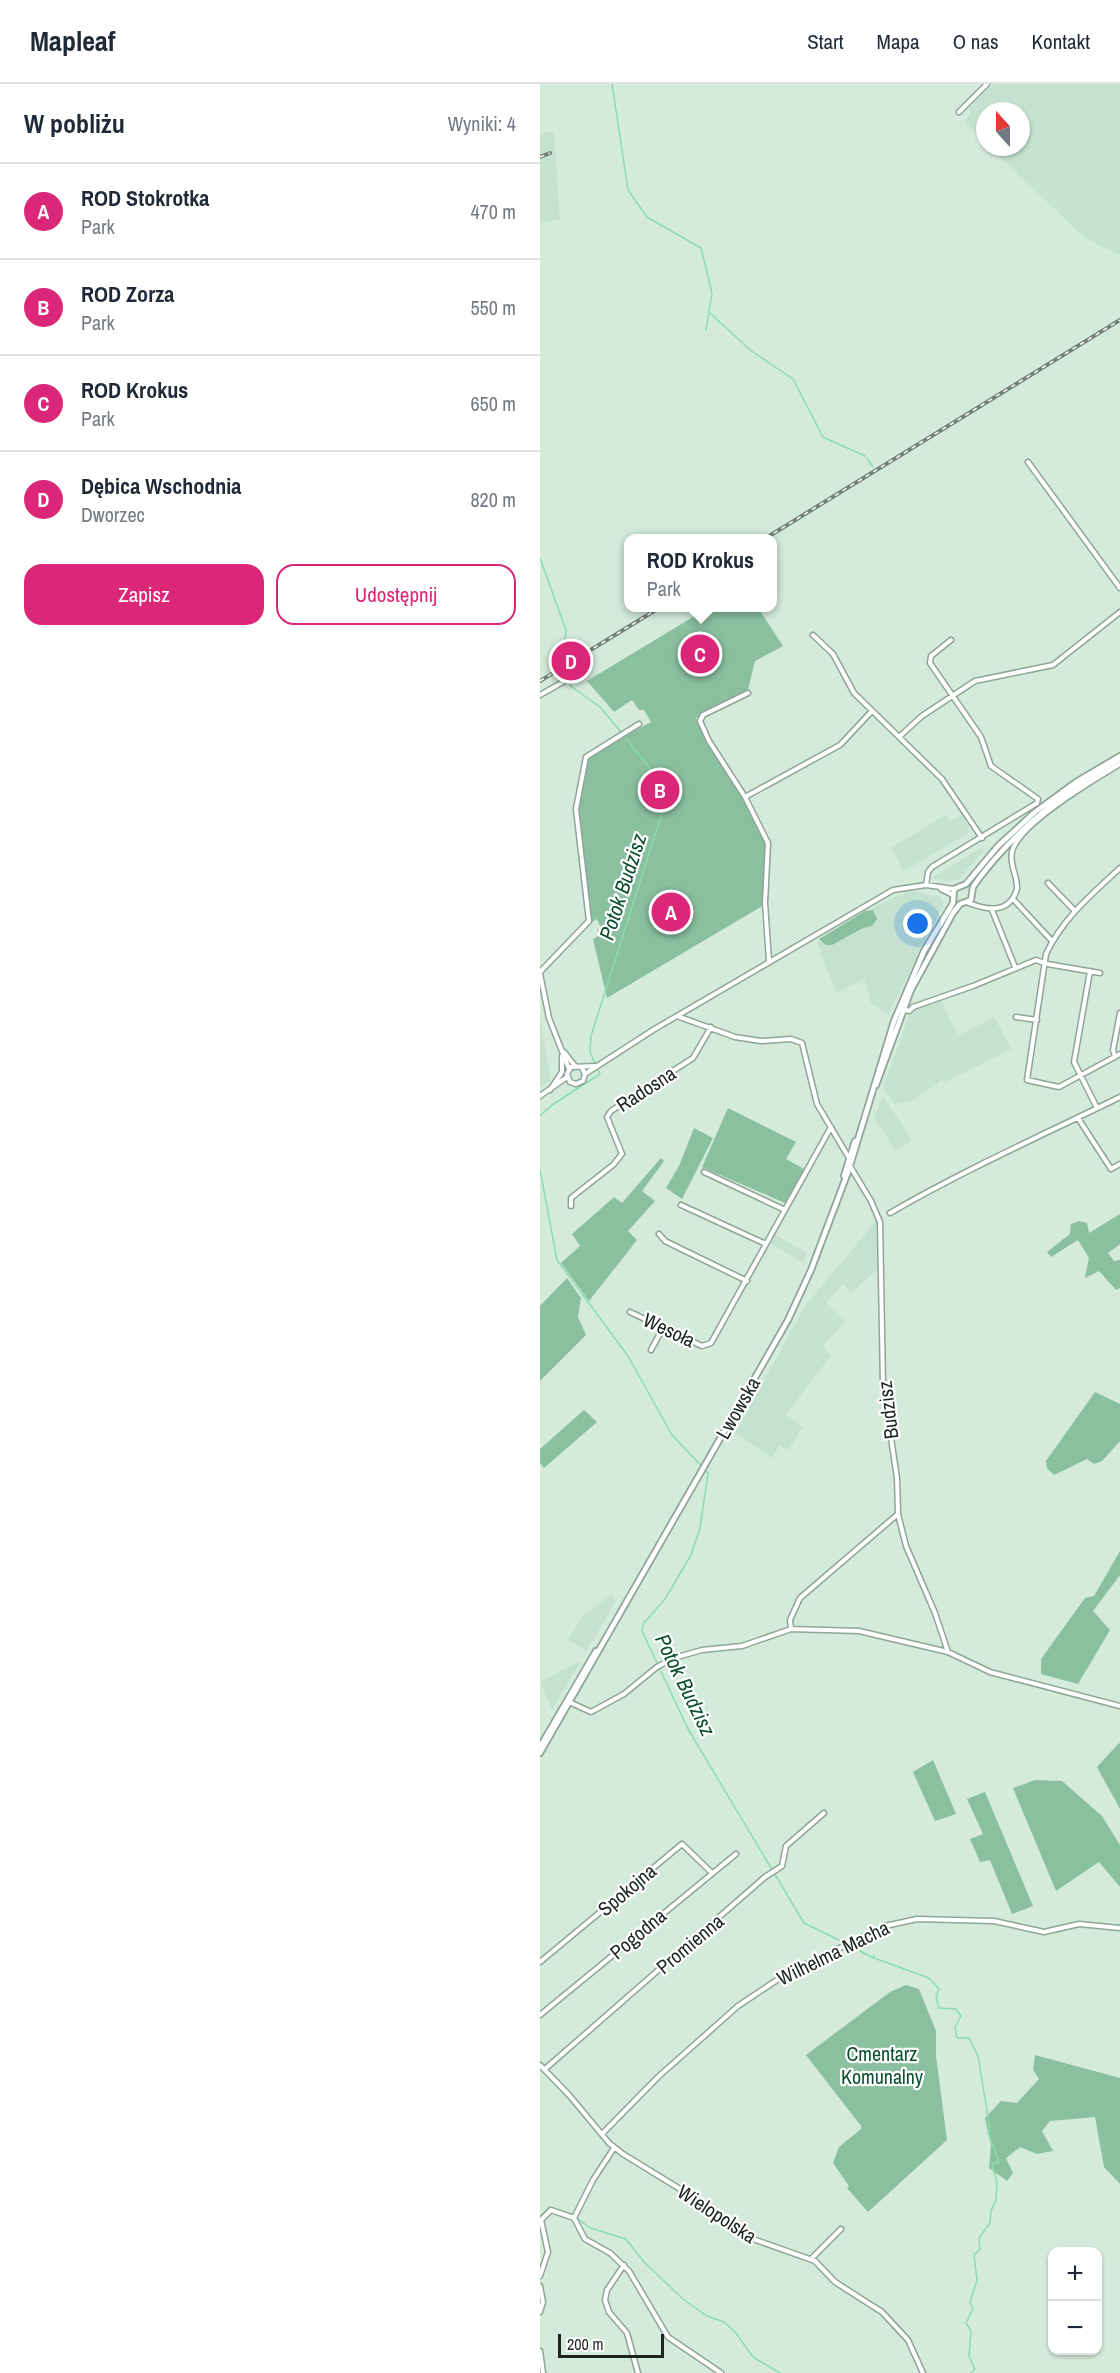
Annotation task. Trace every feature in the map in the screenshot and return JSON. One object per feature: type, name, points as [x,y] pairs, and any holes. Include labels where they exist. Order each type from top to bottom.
[{"type":"main road","points":[[838,1197],[849,1158],[901,1008],[924,951],[953,897],[954,889],[965,885],[998,846],[1029,817],[1076,782],[1120,758]]},
{"type":"main road","points":[[901,1008],[924,964],[963,903],[972,898],[972,891],[992,861],[1037,815],[1078,784],[1120,758]]},
{"type":"main road","points":[[965,885],[972,891]]},
{"type":"main road","points":[[953,897],[963,903]]},
{"type":"main road","name":"Lwowska","points":[[540,1753],[788,1320],[811,1270],[850,1166],[863,1122]]},
{"type":"main road","name":"Lwowska","points":[[540,1747],[568,1702]]},
{"type":"street","points":[[959,112],[987,84]]},
{"type":"street","points":[[1028,462],[1120,588]]},
{"type":"street","points":[[899,737],[922,716],[980,680],[1053,665],[1120,612]]},
{"type":"street","points":[[813,635],[830,650],[848,685],[942,779],[982,838]]},
{"type":"street","points":[[926,885],[928,872],[932,867],[1032,808],[1038,799],[991,766],[981,737],[929,659],[951,640]]},
{"type":"street","points":[[540,695],[564,681]]},
{"type":"street","points":[[748,693],[703,715],[700,721],[745,796],[768,843],[766,910],[769,962]]},
{"type":"street","points":[[745,796],[840,745],[872,711]]},
{"type":"street","points":[[540,1095],[557,1086],[567,1077],[569,1069],[547,1011],[540,973],[589,921],[576,807],[587,755],[621,737],[639,724]]},
{"type":"street","points":[[963,903],[992,910],[1002,907],[1013,899],[1018,882],[1011,854],[1018,840],[1069,796],[1120,764]]},
{"type":"street","points":[[1120,868],[1074,910],[1052,941],[1046,954],[1047,964],[1027,1080],[1059,1087],[1120,1054]]},
{"type":"street","points":[[1048,883],[1074,910]]},
{"type":"street","points":[[557,1086],[570,1082],[581,1083],[585,1074],[597,1064],[893,890],[926,885],[954,889]]},
{"type":"street","points":[[938,888],[953,897]]},
{"type":"street","points":[[972,898],[978,906]]},
{"type":"street","points":[[1013,899],[1052,941]]},
{"type":"street","points":[[992,910],[1015,967]]},
{"type":"street","points":[[901,1008],[909,1011],[913,1007],[973,986],[1046,954]]},
{"type":"street","points":[[1036,960],[1100,973]]},
{"type":"street","points":[[1090,971],[1074,1056],[1080,1076],[1097,1108]]},
{"type":"street","points":[[1115,1057],[1113,1050],[1120,1013]]},
{"type":"street","points":[[677,1016],[685,1021],[743,1038],[791,1040],[802,1043],[817,1104],[849,1158]]},
{"type":"street","points":[[1016,1017],[1037,1020]]},
{"type":"street","name":"Radosna","points":[[570,1206],[571,1198],[613,1165],[622,1154],[607,1117],[611,1112],[693,1058],[711,1027]]},
{"type":"street","points":[[560,1047],[575,1066],[582,1068],[597,1064]]},
{"type":"street","points":[[550,1090],[562,1072],[564,1064],[560,1047]]},
{"type":"street","points":[[569,1069],[575,1066]]},
{"type":"street","points":[[582,1068],[585,1074]]},
{"type":"street","points":[[567,1077],[570,1082]]},
{"type":"street","points":[[890,1212],[953,1176],[1120,1097]]},
{"type":"street","points":[[1078,1118],[1111,1170],[1120,1164]]},
{"type":"street","points":[[658,1234],[665,1241],[747,1281],[831,1127]]},
{"type":"street","points":[[842,1147],[853,1148]]},
{"type":"street","name":"Budzisz","points":[[850,1166],[874,1206],[880,1222],[883,1385],[897,1478],[898,1514],[906,1546],[935,1613],[948,1652]]},
{"type":"street","points":[[704,1172],[785,1210]]},
{"type":"street","points":[[681,1205],[766,1244]]},
{"type":"street","name":"Wesoła","points":[[630,1312],[664,1326],[699,1345],[708,1345],[747,1281]]},
{"type":"street","points":[[651,1350],[664,1326]]},
{"type":"street","points":[[791,1629],[790,1620],[800,1598],[898,1514]]},
{"type":"street","points":[[568,1702],[588,1711],[594,1711],[628,1692],[658,1666],[696,1651],[742,1646],[791,1629],[856,1630],[948,1652],[990,1672],[1120,1706]]},
{"type":"street","points":[[540,1739],[546,1735]]},
{"type":"street","name":"Promienna","points":[[542,2067],[773,1871],[782,1866],[784,1849],[789,1842],[824,1813]]},
{"type":"street","name":"Spokojna","points":[[540,1962],[682,1844],[712,1873]]},
{"type":"street","name":"Pogodna","points":[[540,2015],[736,1854]]},
{"type":"street","name":"Wilhelma Macha","points":[[602,2134],[653,2081],[738,2006],[786,1974],[890,1924],[917,1919],[994,1921],[1044,1932],[1079,1924],[1120,1928]]},
{"type":"street","name":"Wielopolska","points":[[542,2067],[614,2148],[711,2208],[753,2239],[811,2259],[835,2282],[887,2316],[910,2342],[923,2373]]},
{"type":"street","points":[[575,2216],[614,2148]]},
{"type":"street","points":[[540,2276],[548,2255],[540,2221],[550,2210],[575,2216]]},
{"type":"street","points":[[575,2216],[585,2239],[607,2250],[624,2265],[668,2337],[721,2373]]},
{"type":"street","points":[[811,2259],[841,2229]]},
{"type":"street","points":[[624,2265],[607,2290],[605,2300],[610,2314],[627,2333],[638,2373]]},
{"type":"street","points":[[540,2286],[543,2302],[540,2312]]},
{"type":"street","points":[[540,2351],[543,2373]]},
{"type":"shaded area","points":[[994,84],[1120,84],[1120,255],[1085,238],[999,156],[1030,156],[1030,102],[976,102],[976,133],[964,121],[970,114],[969,108]]},
{"type":"shaded area","points":[[554,131],[560,219],[540,223],[540,134]]},
{"type":"shaded area","points":[[946,815],[950,822],[962,815],[969,828],[967,834],[904,871],[891,848]]},
{"type":"shaded area","points":[[982,847],[984,851],[958,880],[946,881],[932,878]]},
{"type":"shaded area","points":[[912,891],[939,896],[944,904],[888,1015],[871,1003],[864,979],[836,993],[817,942],[885,901]]},
{"type":"shaded area","points":[[941,1000],[957,1036],[994,1017],[1012,1049],[944,1082],[941,1080],[914,1100],[894,1104],[883,1088],[911,1010]]},
{"type":"shaded area","points":[[540,1017],[551,1081],[540,1087]]},
{"type":"shaded area","points":[[883,1096],[912,1140],[896,1151],[874,1118]]},
{"type":"shaded area","points":[[877,1220],[878,1269],[851,1293],[843,1284],[826,1303],[845,1322],[823,1346],[831,1356],[786,1414],[803,1427],[788,1450],[780,1445],[772,1458],[735,1433],[805,1306]]},
{"type":"shaded area","points":[[775,1235],[807,1253],[803,1263],[771,1244]]},
{"type":"shaded area","points":[[611,1595],[616,1602],[586,1651],[568,1640],[581,1618]]},
{"type":"shaded area","points":[[579,1661],[580,1663],[552,1710],[540,1682]]},
{"type":"green space","points":[[701,612],[761,612],[783,646],[755,661],[748,690],[696,718],[756,821],[766,843],[764,905],[607,998],[593,939],[600,935],[597,930],[601,928],[597,919],[592,922],[578,809],[587,759],[590,754],[651,722],[644,710],[639,710],[632,700],[614,712],[587,681]]},
{"type":"green space","points":[[873,910],[877,919],[872,926],[863,928],[832,945],[826,945],[819,939],[865,911]]},
{"type":"green space","points":[[728,1108],[796,1142],[786,1159],[804,1169],[785,1203],[702,1167]]},
{"type":"green space","points":[[694,1128],[713,1138],[682,1199],[666,1188],[679,1166]]},
{"type":"green space","points":[[661,1158],[664,1161],[642,1191],[655,1201],[628,1231],[637,1240],[589,1301],[561,1263],[580,1246],[572,1234],[614,1197],[622,1203]]},
{"type":"green space","points":[[1120,1214],[1120,1244],[1108,1253],[1114,1261],[1120,1260],[1120,1288],[1116,1290],[1099,1271],[1085,1278],[1089,1258],[1078,1240],[1051,1257],[1047,1252],[1070,1234],[1071,1224],[1079,1221],[1087,1223],[1089,1233]]},
{"type":"green space","points":[[567,1278],[581,1298],[578,1317],[586,1335],[540,1381],[540,1306]]},
{"type":"green space","points":[[1095,1392],[1120,1404],[1120,1441],[1102,1461],[1094,1464],[1087,1459],[1054,1475],[1047,1468],[1046,1461]]},
{"type":"green space","points":[[584,1410],[597,1422],[544,1468],[540,1463],[540,1449]]},
{"type":"green space","points":[[1120,1551],[1120,1575],[1093,1611],[1110,1630],[1078,1684],[1041,1674],[1041,1659],[1085,1598],[1094,1596]]},
{"type":"green space","points":[[1120,1744],[1120,1809],[1097,1767]]},
{"type":"green space","points":[[933,1760],[956,1814],[935,1821],[913,1772]]},
{"type":"green space","points":[[1035,1780],[1062,1781],[1102,1816],[1120,1845],[1120,1887],[1099,1862],[1056,1891],[1013,1788]]},
{"type":"green space","points":[[985,1792],[1033,1906],[1012,1914],[990,1860],[980,1862],[970,1839],[983,1834],[967,1799]]},
{"type":"green space","name":"Cmentarz Komunalny","points":[[906,1985],[919,1989],[936,2031],[936,2056],[947,2140],[868,2212],[847,2188],[849,2186],[833,2163],[839,2147],[861,2129],[861,2126],[806,2055],[890,1992]]},
{"type":"green space","points":[[1035,2055],[1120,2078],[1120,2184],[1104,2167],[1095,2117],[1050,2121],[1042,2131],[1053,2151],[1037,2154],[1020,2147],[1006,2158],[1013,2173],[1007,2181],[989,2168],[991,2145],[985,2118],[1001,2101],[1017,2103],[1039,2079],[1033,2070]]},
{"type":"waterway","points":[[612,84],[628,190],[647,217],[701,248],[712,293],[706,330]]},
{"type":"waterway","points":[[710,313],[750,350],[793,379],[823,437],[865,456]]},
{"type":"waterway","points":[[867,458],[873,467]]},
{"type":"waterway","name":"Potok Budzisz","points":[[540,558],[566,630],[565,641],[555,655],[557,663]]},
{"type":"waterway","name":"Potok Budzisz","points":[[562,672],[572,687],[600,707],[621,732]]},
{"type":"waterway","name":"Potok Budzisz","points":[[540,1116],[552,1105],[600,1074],[590,1052],[591,1036],[666,800],[664,786],[624,736]]},
{"type":"waterway","name":"Potok Budzisz","points":[[540,1170],[557,1260],[628,1356],[672,1435],[708,1473],[700,1528],[691,1555],[665,1599],[643,1624],[642,1631],[688,1729],[804,1923],[845,1943]]},
{"type":"waterway","name":"Potok Budzisz","points":[[849,1945],[873,1958],[874,1955]]},
{"type":"waterway","points":[[874,1958],[929,1978],[939,1989],[936,1997],[939,2008],[956,2009],[961,2016],[955,2027],[957,2038],[969,2038],[978,2056],[990,2129],[988,2132],[999,2162],[992,2164],[997,2182],[996,2200],[991,2211],[990,2223],[979,2238],[980,2249],[974,2255],[977,2280],[970,2302],[973,2309],[966,2323],[971,2331],[969,2356],[975,2369],[971,2373]]},
{"type":"waterway","points":[[540,2217],[549,2207],[573,2215]]},
{"type":"waterway","points":[[577,2218],[590,2228],[626,2239],[644,2262],[683,2299],[707,2316],[724,2322],[735,2332],[753,2357],[780,2373]]},
{"type":"railway","points":[[540,157],[550,153]]},
{"type":"railway","points":[[772,534],[1120,320]]},
{"type":"railway","points":[[540,681],[652,612]]},
{"type":"place","name":"ROD Krokus","points":[[700,654]]},
{"type":"place","name":"Dębica Wschodnia","points":[[571,661]]},
{"type":"place","name":"ROD Zorza","points":[[660,790]]},
{"type":"place","name":"ROD Stokrotka","points":[[671,912]]}]
